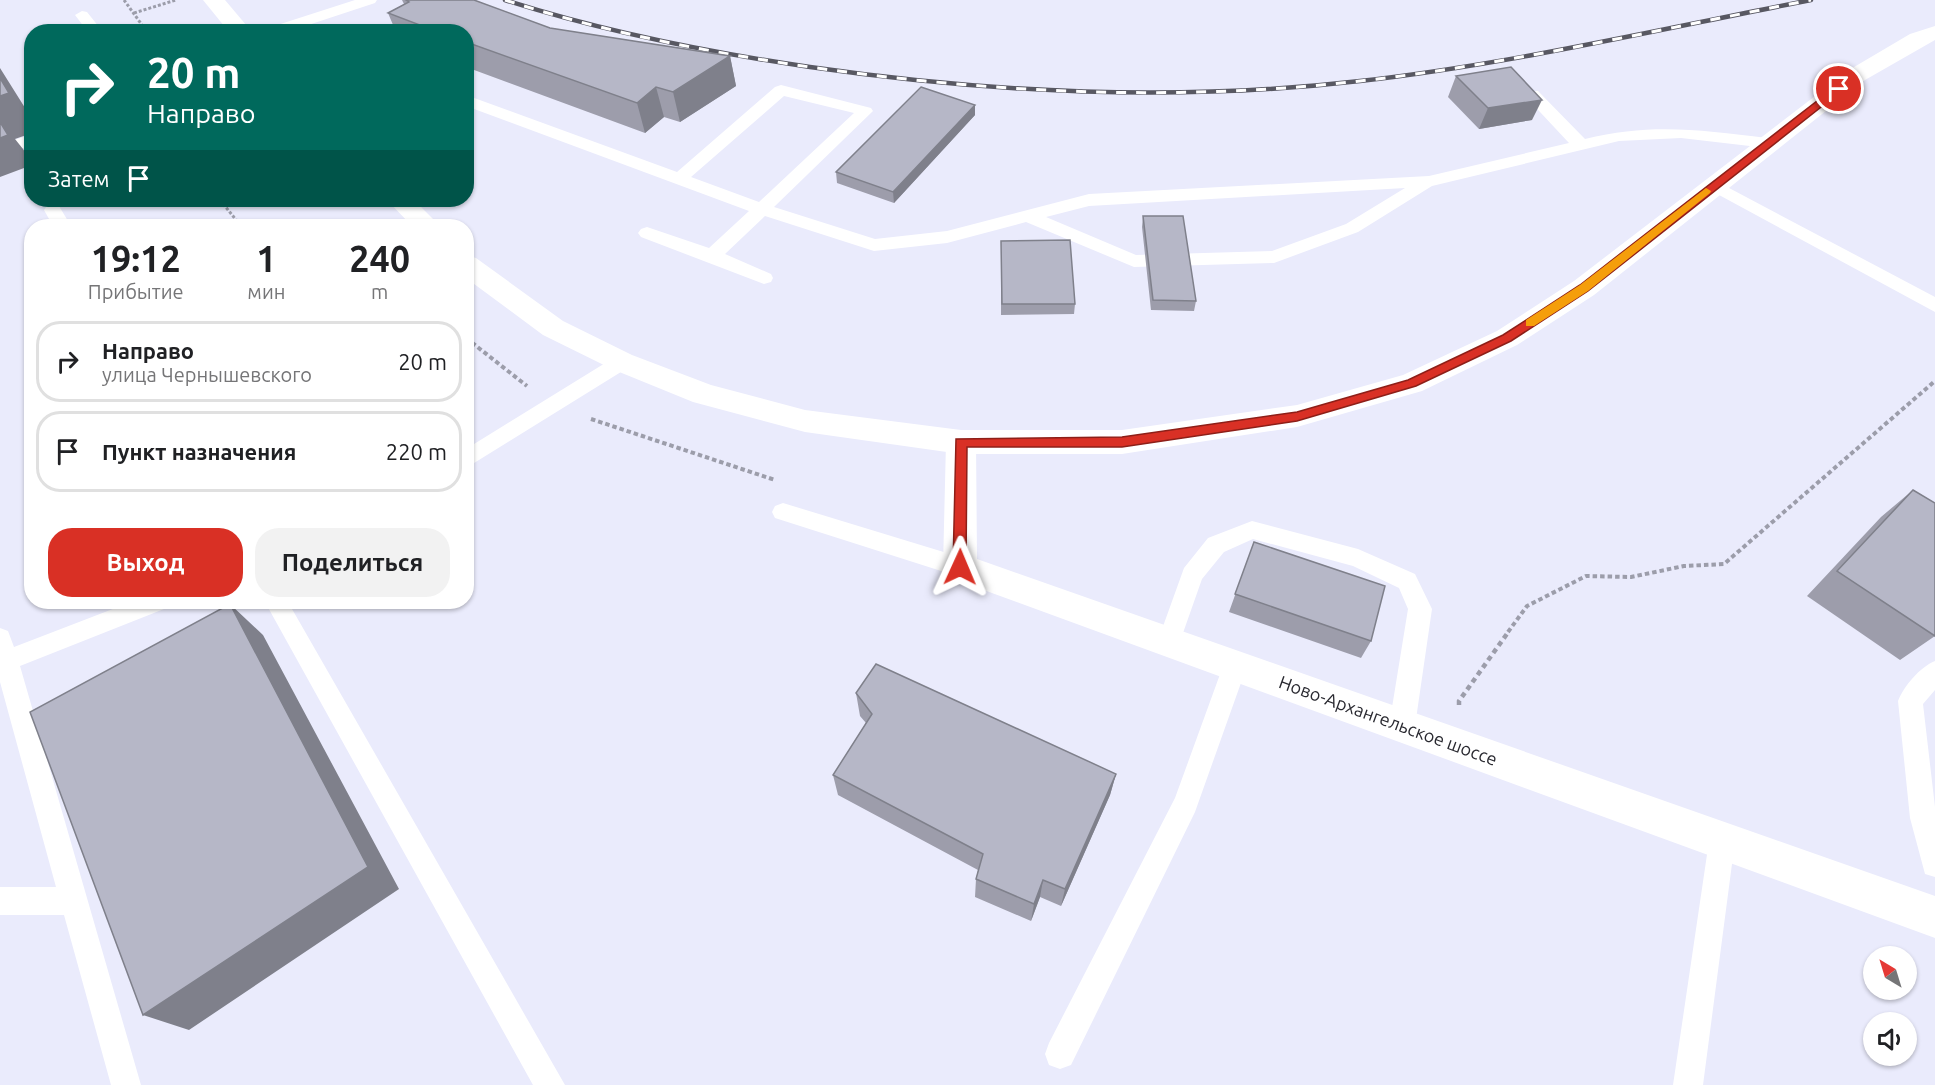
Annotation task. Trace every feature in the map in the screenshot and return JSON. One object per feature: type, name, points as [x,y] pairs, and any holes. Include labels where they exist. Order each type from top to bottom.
[{"type":"main road","points":[[214,0],[235,24]]},
{"type":"main road","points":[[474,270],[553,328],[622,362],[704,394],[805,422],[961,442],[1122,442],[1297,416],[1412,383],[1507,338],[1584,288],[1714,184],[1857,75],[1918,39],[1935,33]]},
{"type":"main road","points":[[407,207],[419,219]]},
{"type":"main road","points":[[960,567],[961,442]]},
{"type":"main road","name":"Ново-Архангельское шоссе","points":[[960,567],[1935,917]]},
{"type":"lane","points":[[295,24],[370,0]]},
{"type":"lane","points":[[82,15],[89,24]]},
{"type":"lane","points":[[679,179],[781,90],[865,111],[712,256]]},
{"type":"lane","points":[[1532,94],[1581,145]]},
{"type":"lane","points":[[474,103],[762,209],[874,245],[947,237],[1089,200],[1429,180],[1619,136],[1681,133],[1767,143]]},
{"type":"lane","points":[[0,151],[24,143]]},
{"type":"lane","points":[[1028,216],[1134,261],[1274,257],[1352,228],[1429,180]]},
{"type":"lane","points":[[1714,184],[1935,305]]},
{"type":"lane","points":[[53,210],[58,219]]},
{"type":"lane","points":[[647,233],[712,256],[764,278]]},
{"type":"lane","points":[[474,455],[622,362]]},
{"type":"lane","points":[[783,512],[960,567]]},
{"type":"lane","points":[[1169,643],[1192,575],[1216,545],[1252,530],[1358,558],[1407,580],[1420,609],[1402,726]]},
{"type":"lane","points":[[126,1085],[3,654],[135,609]]},
{"type":"lane","points":[[280,609],[550,1085]]},
{"type":"lane","points":[[1060,1054],[1186,803],[1235,666]]},
{"type":"lane","points":[[1935,672],[1910,701],[1923,819],[1935,864]]},
{"type":"lane","points":[[1688,1085],[1722,841]]},
{"type":"lane","points":[[0,901],[75,901]]},
{"type":"path","points":[[123,0],[141,24]]},
{"type":"path","points":[[134,14],[176,0]]},
{"type":"path","points":[[226,207],[235,219]]},
{"type":"path","points":[[474,344],[553,407],[783,482],[783,512]]},
{"type":"path","points":[[1455,745],[1459,701],[1527,606],[1586,576],[1631,578],[1684,566],[1724,564],[1935,381]]},
{"type":"building","points":[[406,0],[474,0],[550,28],[730,56],[673,92],[656,87],[637,103],[474,45],[474,24],[417,24],[388,13],[409,2]]},
{"type":"building","points":[[1511,67],[1542,100],[1488,108],[1456,76]]},
{"type":"building","points":[[0,78],[9,93],[0,96]]},
{"type":"building","points":[[921,87],[975,105],[893,192],[836,172]]},
{"type":"building","points":[[0,122],[8,135],[0,138]]},
{"type":"building","points":[[1143,216],[1183,216],[1196,301],[1153,300]]},
{"type":"building","points":[[1070,240],[1075,304],[1002,304],[1001,241]]},
{"type":"building","points":[[1913,490],[1935,503],[1935,636],[1837,571]]},
{"type":"building","points":[[1254,542],[1385,586],[1371,641],[1235,594]]},
{"type":"building","points":[[221,609],[233,609],[368,867],[143,1015],[30,712]]},
{"type":"building","points":[[876,664],[1116,774],[1065,889],[1043,880],[1034,904],[976,879],[983,854],[833,775],[872,714],[856,693]]},
{"type":"railway","points":[[505,0],[580,22],[656,40],[810,67],[947,83],[1085,92],[1154,93],[1291,87],[1417,74],[1586,45],[1811,0]]},
{"type":"slow traffic","points":[[1530,323],[1584,288],[1706,191]]},
{"type":"route","points":[[960,567],[961,442],[1122,442],[1297,416],[1412,383],[1507,338],[1584,288],[1839,89]]}]
